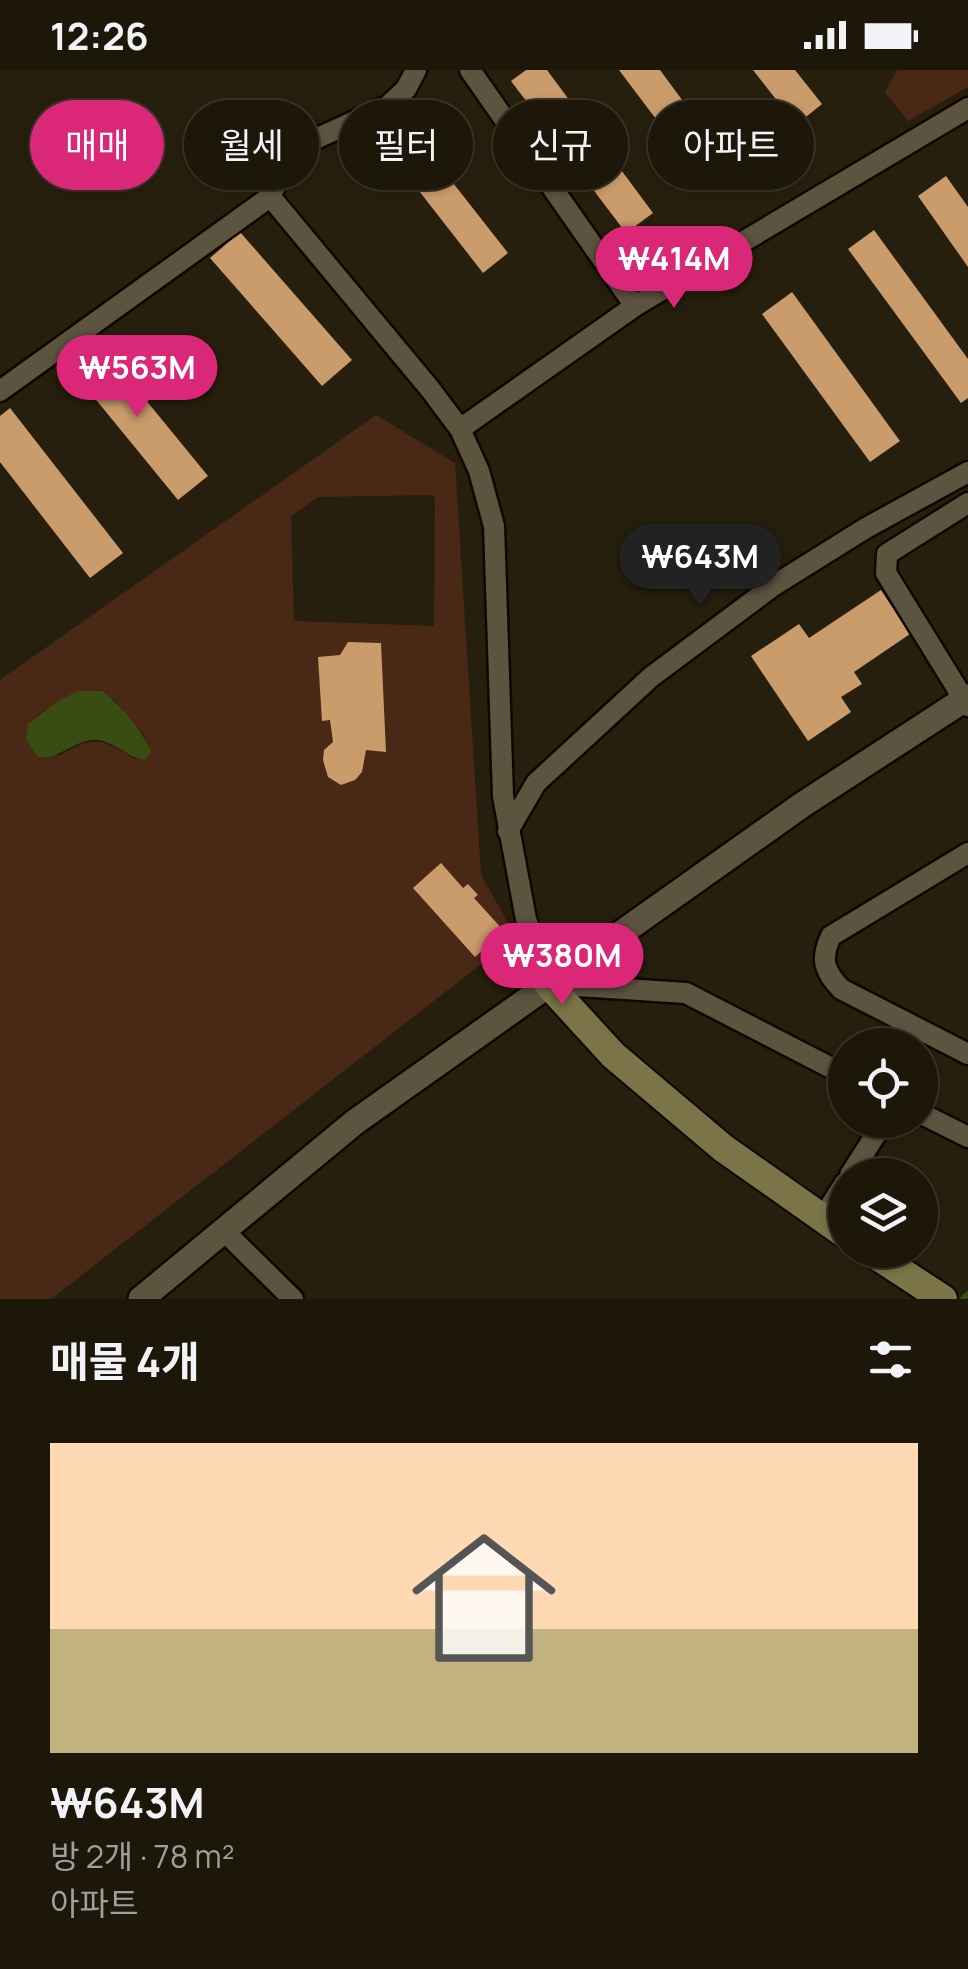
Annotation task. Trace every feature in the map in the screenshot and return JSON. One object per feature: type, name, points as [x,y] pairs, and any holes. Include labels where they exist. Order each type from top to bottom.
[{"type":"main road","points":[[548,984],[613,1055],[723,1148],[828,1223]]},
{"type":"main road","points":[[895,1268],[943,1299]]},
{"type":"street","points":[[0,391],[270,195],[302,145],[388,106],[406,89],[416,70]]},
{"type":"street","points":[[470,70],[635,306]]},
{"type":"street","points":[[460,429],[635,306],[968,108]]},
{"type":"street","points":[[270,195],[460,429],[479,472],[494,526],[508,831],[526,919],[548,984]]},
{"type":"street","points":[[508,831],[536,783],[651,677],[772,586],[968,472]]},
{"type":"street","points":[[142,1299],[355,1122],[788,815],[967,701],[886,573],[887,554],[968,503]]},
{"type":"street","points":[[968,852],[831,936],[823,953],[826,973],[841,990],[968,1054]]},
{"type":"street","points":[[548,984],[686,993],[828,1066]]},
{"type":"street","points":[[938,1123],[968,1137]]},
{"type":"street","points":[[224,1231],[293,1299]]},
{"type":"shaded area","points":[[897,70],[968,70],[968,87],[908,121],[885,92]]},
{"type":"shaded area","points":[[376,415],[455,463],[481,875],[516,937],[51,1299],[0,1299],[0,680]],"holes":[[[318,497],[435,497],[434,626],[294,621],[291,516]],[[79,691],[114,700],[143,734],[151,751],[135,759],[113,746],[89,742],[58,756],[37,716]]]},
{"type":"shaded area","points":[[79,691],[102,691],[124,711],[151,751],[145,760],[99,740],[38,757],[26,740],[28,724]]},
{"type":"building","points":[[526,70],[547,70],[569,100],[525,100],[511,81]]},
{"type":"building","points":[[619,70],[660,70],[682,100],[648,100],[648,108]]},
{"type":"building","points":[[753,70],[795,70],[822,104],[814,110],[814,100],[776,100]]},
{"type":"building","points":[[946,176],[968,207],[968,267],[918,196]]},
{"type":"building","points":[[628,179],[653,213],[626,233],[593,190],[628,190]]},
{"type":"building","points":[[418,190],[459,190],[508,253],[483,273]]},
{"type":"building","points":[[874,230],[968,359],[968,398],[961,403],[848,249]]},
{"type":"building","points":[[240,232],[352,360],[322,386],[210,258]]},
{"type":"building","points":[[792,292],[900,441],[870,462],[762,314]]},
{"type":"building","points":[[96,339],[208,476],[178,500],[66,363]]},
{"type":"building","points":[[10,408],[123,553],[90,578],[0,462],[0,416]]},
{"type":"building","points":[[881,590],[910,634],[854,672],[862,684],[841,697],[851,712],[808,741],[751,656],[799,624],[809,638]]},
{"type":"building","points":[[348,642],[381,643],[386,752],[366,750],[362,772],[355,780],[341,785],[328,777],[323,760],[324,750],[333,742],[330,720],[322,721],[318,657],[340,655]]},
{"type":"building","points":[[441,863],[463,888],[468,884],[478,895],[474,898],[504,931],[475,957],[413,888]]},
{"type":"waterway","points":[[963,1299],[968,1294]]}]
